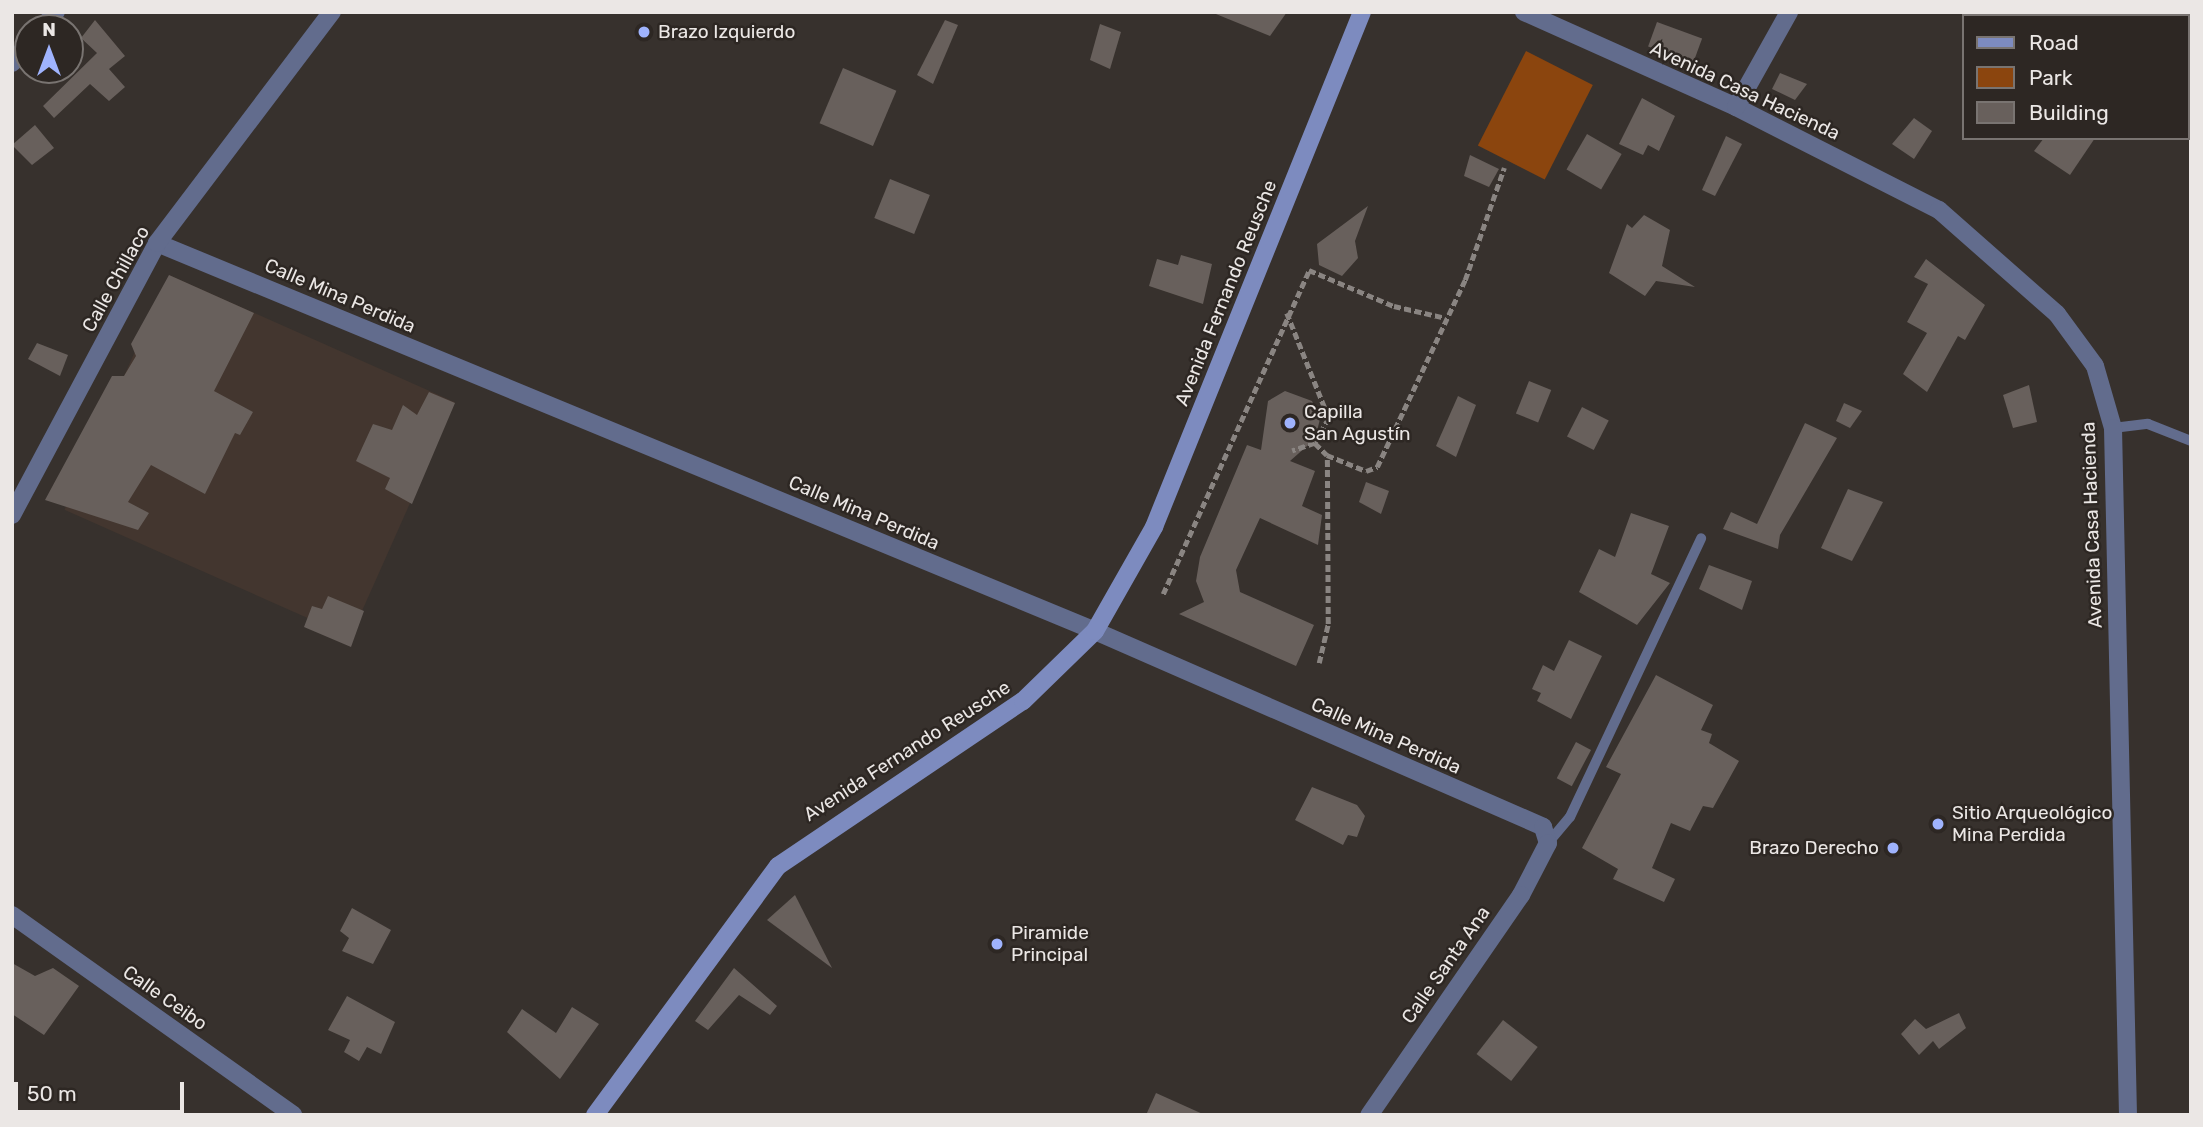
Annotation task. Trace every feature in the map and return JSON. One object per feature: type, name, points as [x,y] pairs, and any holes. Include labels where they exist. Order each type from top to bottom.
[{"type":"street","name":"Calle Chillaco","points":[[12,515],[157,243],[332,12]]},
{"type":"street","name":"Avenida Fernando Reusche","points":[[595,1115],[778,866],[1023,701],[1095,632],[1154,527],[1362,12]]},
{"type":"street","name":"Avenida Casa Hacienda","points":[[1524,12],[1735,107],[1939,210],[2057,314],[2095,366],[2113,428],[2127,1115]]},
{"type":"street","points":[[1735,107],[1789,12]]},
{"type":"street","name":"Calle Mina Perdida","points":[[157,243],[1095,632],[1548,839]]},
{"type":"street","name":"Calle Santa Ana","points":[[1369,1115],[1521,895],[1548,839]]},
{"type":"street","name":"Calle Ceibo","points":[[12,915],[293,1115]]},
{"type":"lane","points":[[2113,428],[2148,424],[2191,442]]},
{"type":"lane","points":[[1548,839],[1570,817],[1701,538]]},
{"type":"path","points":[[1315,443],[1327,455],[1366,471],[1377,467],[1446,318],[1504,169]]},
{"type":"path","points":[[1163,594],[1286,313],[1309,270],[1394,306],[1446,318]]},
{"type":"path","points":[[1286,313],[1329,418],[1315,443],[1292,452]]},
{"type":"path","points":[[1319,663],[1328,624],[1327,455]]},
{"type":"shaded area","points":[[169,275],[455,402],[350,637],[64,510]]},
{"type":"green space","points":[[1526,51],[1593,85],[1545,179],[1478,145]]},
{"type":"building","points":[[1211,12],[1287,12],[1270,36]]},
{"type":"building","points":[[95,20],[125,56],[109,69],[125,87],[109,101],[90,84],[54,118],[43,106],[65,84],[84,84],[84,66],[97,53],[84,41],[84,34]]},
{"type":"building","points":[[945,20],[958,25],[933,84],[917,75]]},
{"type":"building","points":[[1657,22],[1702,38],[1693,63],[1648,46]]},
{"type":"building","points":[[1100,24],[1121,32],[1110,69],[1090,60]]},
{"type":"building","points":[[843,68],[896,91],[873,146],[820,123]]},
{"type":"building","points":[[1780,73],[1807,84],[1795,100],[1772,89]]},
{"type":"building","points":[[1642,98],[1675,116],[1659,151],[1648,145],[1643,155],[1619,144]]},
{"type":"building","points":[[1914,118],[1932,131],[1914,159],[1892,144]]},
{"type":"building","points":[[35,125],[54,148],[32,165],[12,145]]},
{"type":"building","points":[[1587,134],[1622,154],[1601,190],[1566,170]]},
{"type":"building","points":[[1726,136],[1742,144],[1715,196],[1702,190]]},
{"type":"building","points":[[2042,140],[2094,140],[2070,175],[2034,151]]},
{"type":"building","points":[[1470,155],[1499,169],[1489,187],[1464,176]]},
{"type":"building","points":[[890,179],[930,195],[914,234],[874,218]]},
{"type":"building","points":[[1368,206],[1355,241],[1358,258],[1342,276],[1319,265],[1317,244]]},
{"type":"building","points":[[1644,215],[1670,230],[1662,266],[1695,287],[1656,281],[1645,296],[1609,273],[1627,224],[1632,228]]},
{"type":"building","points":[[1181,255],[1212,264],[1203,304],[1149,286],[1157,259],[1178,265]]},
{"type":"building","points":[[1926,259],[1985,305],[1965,340],[1958,336],[1927,392],[1903,374],[1927,333],[1907,322],[1928,284],[1914,277]]},
{"type":"building","points":[[169,275],[254,313],[214,391],[253,412],[240,435],[235,433],[205,494],[151,465],[128,502],[149,513],[138,530],[45,500],[112,376],[124,376],[136,356],[131,344]]},
{"type":"building","points":[[37,343],[68,355],[60,376],[28,359]]},
{"type":"building","points":[[1529,381],[1551,390],[1538,422],[1516,413]]},
{"type":"building","points":[[2029,385],[2037,422],[2013,428],[2003,395]]},
{"type":"building","points":[[1285,391],[1312,401],[1320,419],[1315,439],[1290,461],[1315,471],[1302,506],[1322,515],[1318,545],[1260,518],[1236,570],[1240,592],[1314,625],[1296,666],[1179,614],[1204,602],[1196,581],[1200,557],[1247,445],[1261,450],[1268,401]]},
{"type":"building","points":[[429,392],[455,403],[412,504],[385,489],[390,478],[356,461],[373,424],[392,430],[403,405],[417,415]]},
{"type":"building","points":[[1458,396],[1476,405],[1456,457],[1436,446]]},
{"type":"building","points":[[1844,403],[1862,411],[1850,428],[1836,421]]},
{"type":"building","points":[[1582,407],[1609,421],[1594,450],[1567,436]]},
{"type":"building","points":[[1805,423],[1837,438],[1780,535],[1778,549],[1723,529],[1731,512],[1757,524]]},
{"type":"building","points":[[1366,482],[1389,491],[1381,514],[1359,502]]},
{"type":"building","points":[[1848,489],[1883,502],[1852,561],[1821,548]]},
{"type":"building","points":[[1631,513],[1669,526],[1651,574],[1670,583],[1637,625],[1579,592],[1599,549],[1615,557]]},
{"type":"building","points":[[1709,565],[1752,581],[1742,610],[1699,589]]},
{"type":"building","points":[[328,596],[364,611],[351,647],[304,627],[312,606],[322,609]]},
{"type":"building","points":[[1569,640],[1602,656],[1571,719],[1537,701],[1541,693],[1532,689],[1543,665],[1554,671]]},
{"type":"building","points":[[1656,675],[1713,705],[1701,730],[1712,734],[1709,743],[1739,761],[1713,808],[1703,806],[1690,831],[1671,823],[1652,868],[1675,879],[1664,902],[1613,879],[1618,869],[1582,848],[1621,774],[1606,767]]},
{"type":"building","points":[[1576,742],[1591,750],[1572,786],[1557,778]]},
{"type":"building","points":[[1312,787],[1357,805],[1365,816],[1357,837],[1348,835],[1343,845],[1295,820]]},
{"type":"building","points":[[795,895],[832,968],[767,920]]},
{"type":"building","points":[[352,908],[391,930],[373,964],[342,951],[349,938],[340,931]]},
{"type":"building","points":[[12,963],[35,976],[53,968],[79,986],[44,1035],[12,1014]]},
{"type":"building","points":[[734,968],[777,1006],[770,1015],[739,995],[708,1030],[695,1021]]},
{"type":"building","points":[[347,996],[395,1022],[381,1054],[367,1047],[359,1061],[344,1052],[350,1040],[328,1030]]},
{"type":"building","points":[[572,1007],[599,1024],[560,1079],[507,1032],[522,1009],[556,1033]]},
{"type":"building","points":[[1959,1013],[1966,1028],[1939,1049],[1933,1041],[1919,1055],[1901,1034],[1915,1019],[1926,1029]]},
{"type":"building","points":[[1503,1020],[1538,1047],[1511,1081],[1477,1054]]},
{"type":"building","points":[[1156,1093],[1205,1115],[1146,1115]]},
{"type":"place","name":"Brazo Izquierdo","points":[[644,32]]},
{"type":"place","name":"Capilla San Agustín","points":[[1290,423]]},
{"type":"place","name":"Sitio Arqueológico Mina Perdida","points":[[1938,824]]},
{"type":"place","name":"Brazo Derecho","points":[[1893,848]]},
{"type":"place","name":"Piramide Principal","points":[[997,944]]}]
